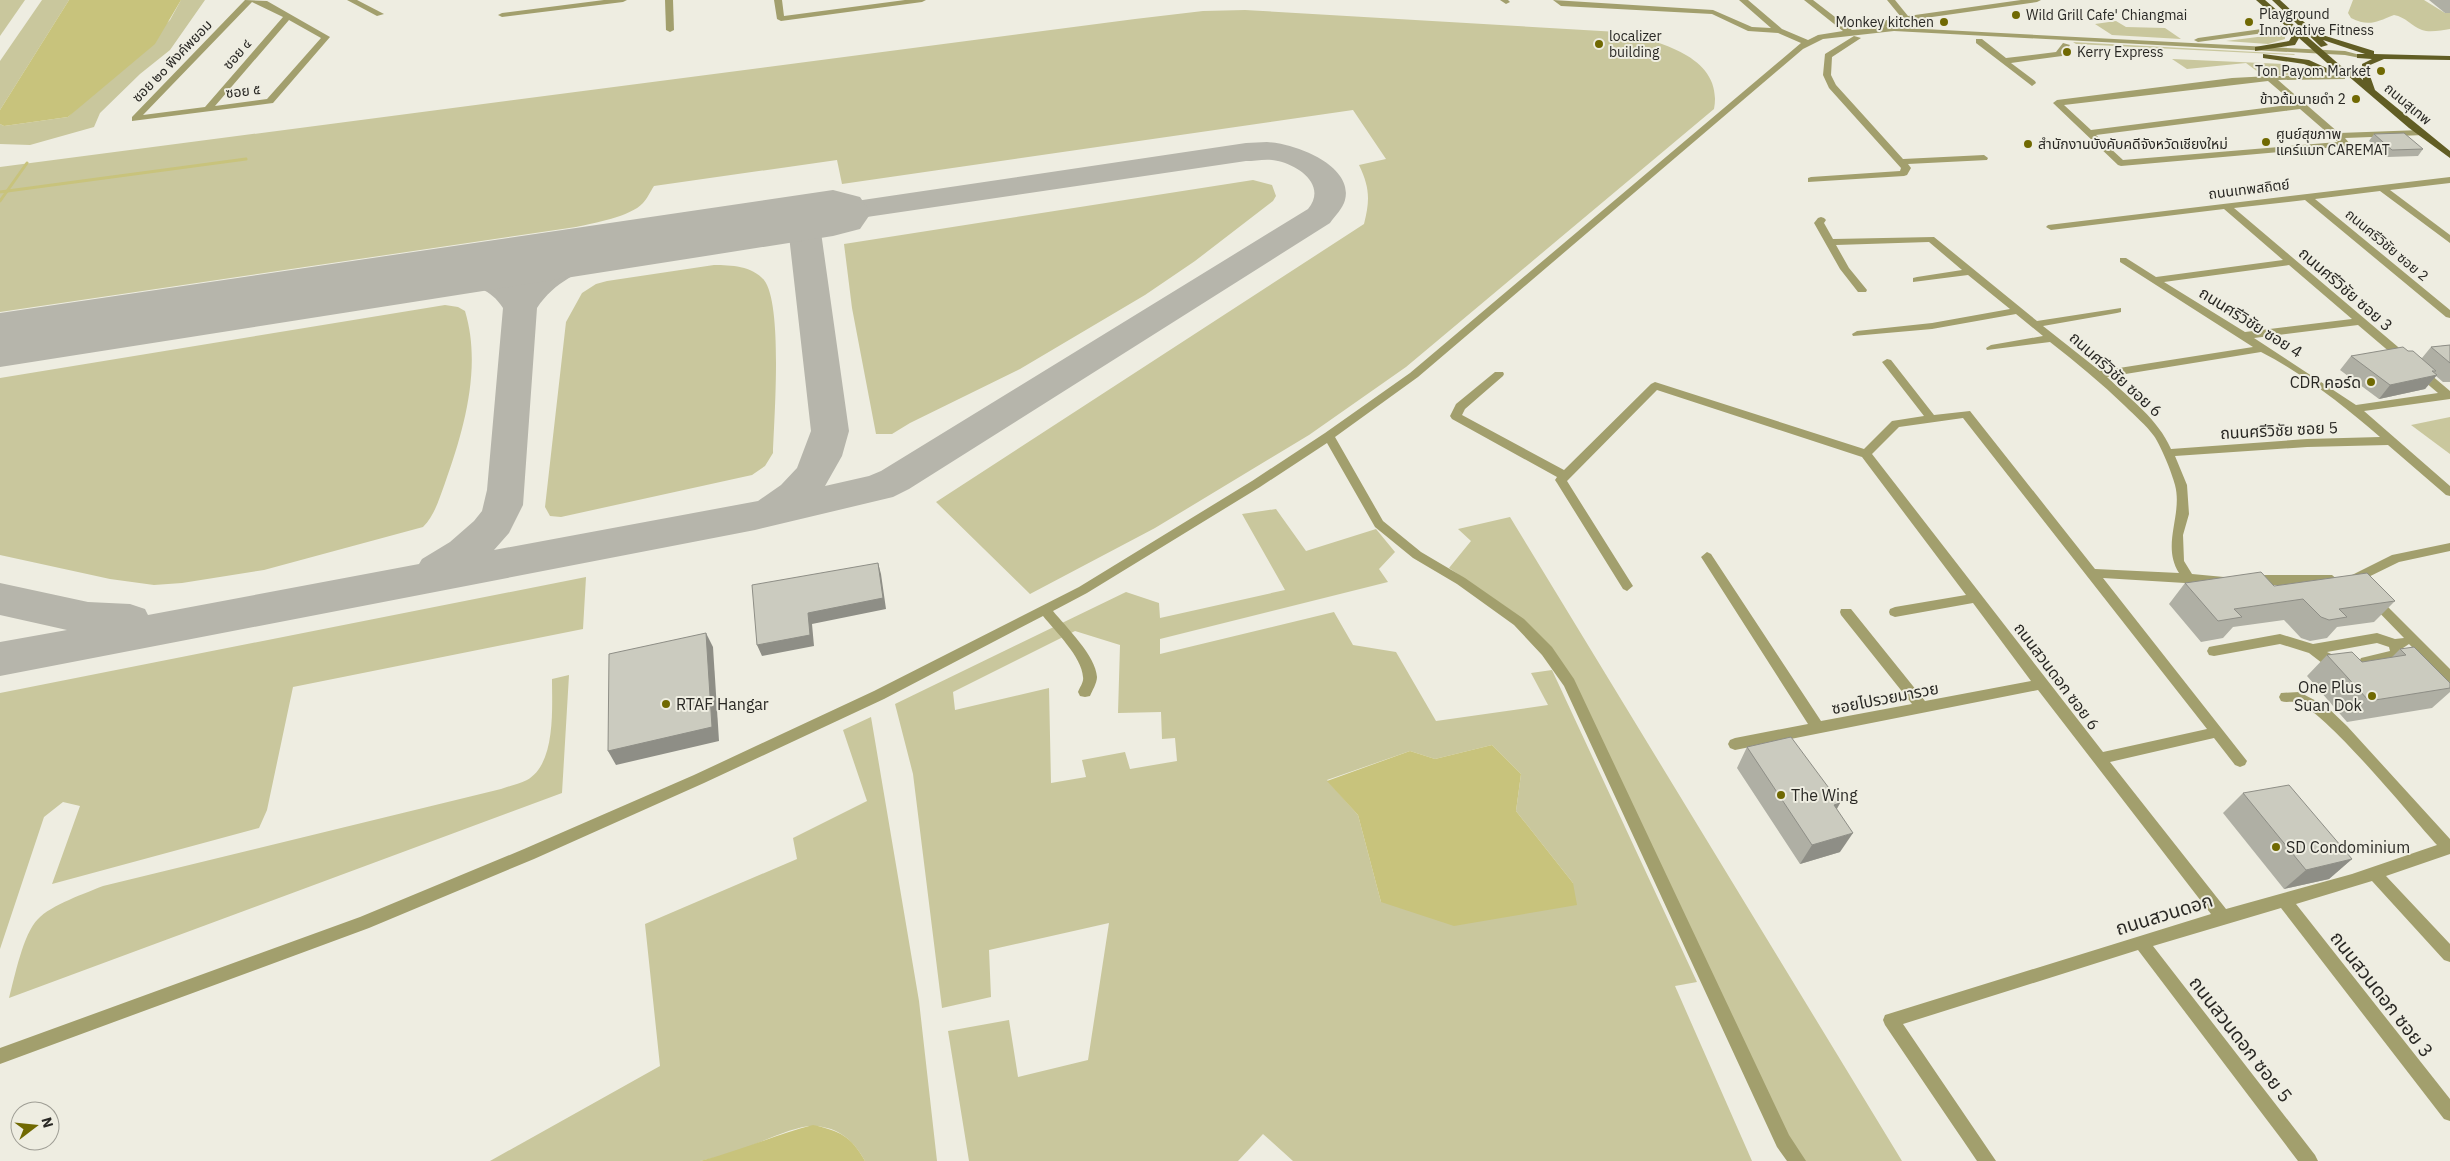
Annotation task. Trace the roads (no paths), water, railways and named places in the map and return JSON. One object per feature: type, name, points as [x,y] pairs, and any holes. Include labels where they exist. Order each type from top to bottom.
[{"type":"main road","points":[[2260,0],[2291,28],[2329,55]]},
{"type":"main road","points":[[2276,0],[2329,55]]},
{"type":"main road","points":[[2304,27],[2329,40],[2386,57]]},
{"type":"main road","points":[[2258,49],[2292,43],[2296,36],[2291,28]]},
{"type":"main road","name":"ถนนสุเทพ","points":[[2329,55],[2350,68],[2346,75]]},
{"type":"main road","name":"ถนนสุเทพ","points":[[2329,55],[2338,68],[2346,75],[2373,93],[2450,155]]},
{"type":"main road","points":[[2266,56],[2316,65],[2346,75]]},
{"type":"main road","points":[[2360,56],[2450,58]]},
{"type":"main road","points":[[2373,93],[2365,74],[2365,66],[2374,60],[2386,57]]},
{"type":"street","name":"ซอย ๒๐ พิงค์พยอม","points":[[135,119],[249,0]]},
{"type":"street","points":[[254,0],[264,3],[288,16]]},
{"type":"street","points":[[352,0],[380,14]]},
{"type":"street","points":[[544,10],[546,0]]},
{"type":"street","points":[[502,15],[623,0]]},
{"type":"street","points":[[669,0],[670,30]]},
{"type":"street","points":[[778,0],[781,19],[922,0]]},
{"type":"street","points":[[851,0],[853,9]]},
{"type":"street","points":[[1557,0],[1561,4],[1623,6],[1719,13],[1751,29],[1779,31]]},
{"type":"street","points":[[1617,0],[1623,6]]},
{"type":"street","points":[[1681,0],[1693,11]]},
{"type":"street","points":[[1743,0],[1779,31],[1807,43]]},
{"type":"street","points":[[1808,0],[1849,32]]},
{"type":"street","points":[[1891,0],[1906,18]]},
{"type":"street","points":[[1958,0],[1966,10]]},
{"type":"street","points":[[1878,32],[1886,23],[1906,18],[2037,0]]},
{"type":"street","name":"ซอย ๕","points":[[135,119],[270,101],[326,37],[288,16]]},
{"type":"street","name":"ซอย ๔","points":[[208,109],[288,16]]},
{"type":"street","points":[[2168,44],[2291,28]]},
{"type":"street","points":[[0,1056],[364,923],[529,854],[700,779],[879,695],[1083,590],[1222,506],[1329,436],[1414,375],[1807,43],[1822,37],[1849,32],[1878,32],[2168,44],[2329,55]]},
{"type":"street","points":[[1786,60],[1811,47],[1878,32],[1979,40],[2266,56],[2360,56]]},
{"type":"street","points":[[1811,180],[1904,172],[1906,168],[1832,86],[1827,75],[1828,56],[1858,38]]},
{"type":"street","points":[[1979,40],[2032,83]]},
{"type":"street","points":[[2004,61],[2059,54],[2066,45]]},
{"type":"street","points":[[2270,78],[2346,144],[2121,163],[2057,103],[2270,78],[2346,75]]},
{"type":"street","points":[[2089,133],[2302,106]]},
{"type":"street","points":[[2337,136],[2421,133]]},
{"type":"street","points":[[1901,162],[1984,158]]},
{"type":"street","name":"ถนนเทพสถิตย์","points":[[2051,227],[2450,180]]},
{"type":"street","points":[[2380,187],[2450,240]]},
{"type":"street","name":"ถนนศรีวิชัย ซอย 2","points":[[2307,196],[2450,315]]},
{"type":"street","name":"ถนนศรีวิชัย ซอย 3","points":[[2226,206],[2449,395]]},
{"type":"street","points":[[1821,220],[1819,223],[1845,269],[1862,290]]},
{"type":"street","name":"ถนนศรีวิชัย ซอย 6","points":[[1830,242],[1931,239],[2098,375],[2148,422],[2169,453],[2180,485],[2183,514],[2177,535],[2178,562],[2190,580]]},
{"type":"street","name":"ถนนศรีวิชัย ซอย 4","points":[[2123,260],[2313,380],[2354,409],[2450,492]]},
{"type":"street","points":[[2154,280],[2291,262]]},
{"type":"street","points":[[1917,280],[1970,272]]},
{"type":"street","points":[[2035,324],[2117,310]]},
{"type":"street","points":[[1857,334],[1932,326],[2018,311]]},
{"type":"street","points":[[2243,336],[2361,321]]},
{"type":"street","points":[[1991,348],[2052,338]]},
{"type":"street","points":[[2098,375],[2261,348]]},
{"type":"street","points":[[1887,362],[1931,418]]},
{"type":"street","points":[[1499,374],[1460,408],[1456,416],[1565,476]]},
{"type":"street","points":[[1627,586],[1560,480],[1655,386],[1866,454],[1896,424],[1966,414],[2240,761]]},
{"type":"street","points":[[2354,409],[2449,395]]},
{"type":"street","points":[[1329,436],[1379,524],[1417,555],[1462,581],[1519,622],[1547,651],[1569,683],[1783,1141],[1797,1161]]},
{"type":"street","name":"ถนนศรีวิชัย ซอย 5","points":[[2169,453],[2390,441]]},
{"type":"street","name":"ถนนสวนดอก ซอย 6","points":[[1866,454],[2041,684],[2223,917]]},
{"type":"street","points":[[2093,573],[2190,580],[2355,580],[2396,558],[2450,547]]},
{"type":"street","points":[[1707,557],[1819,729]]},
{"type":"street","points":[[2355,580],[2450,677]]},
{"type":"street","points":[[1896,612],[1976,598]]},
{"type":"street","points":[[1045,610],[1079,654],[1087,669],[1090,678],[1085,692]]},
{"type":"street","points":[[1846,612],[1923,708]]},
{"type":"street","points":[[2313,649],[2377,638],[2395,644],[2415,642]]},
{"type":"street","points":[[2214,651],[2280,639],[2313,649],[2327,659],[2347,665],[2395,655],[2397,651],[2395,644]]},
{"type":"street","name":"ซอยไปรวยมารวย","points":[[1735,744],[2041,684]]},
{"type":"street","points":[[2286,696],[2299,697],[2321,710],[2342,730],[2449,848]]},
{"type":"street","points":[[2099,759],[2217,732]]},
{"type":"street","name":"ถนนสวนดอก","points":[[1987,1161],[1891,1020],[2223,917],[2374,873],[2449,848]]},
{"type":"street","points":[[2374,873],[2450,955]]},
{"type":"street","name":"ถนนสวนดอก ซอย 3","points":[[2283,899],[2450,1113]]},
{"type":"street","name":"ถนนสวนดอก ซอย 5","points":[[2141,942],[2310,1161]]},
{"type":"waterway","points":[[7,191],[246,159]]},
{"type":"waterway","points":[[7,191],[27,163]]},
{"type":"waterway","points":[[0,192],[7,191]]},
{"type":"waterway","points":[[0,201],[7,191]]},
{"type":"place","name":"Wild Grill Cafe' Chiangmai","points":[[2016,15]]},
{"type":"place","name":"Monkey kitchen","points":[[1944,22]]},
{"type":"place","name":"Playground Innovative Fitness","points":[[2249,22]]},
{"type":"place","name":"localizer building","points":[[1599,44]]},
{"type":"place","name":"Kerry Express","points":[[2067,52]]},
{"type":"place","name":"Ton Payom Market","points":[[2381,71]]},
{"type":"place","name":"ข้าวต้มนายดำ 2","points":[[2356,99]]},
{"type":"place","name":"ศูนย์สุขภาพ แคร์แมท CAREMAT","points":[[2266,142]]},
{"type":"place","name":"สำนักงานบังคับคดีจังหวัดเชียงใหม่","points":[[2028,144]]},
{"type":"place","name":"CDR คอร์ด","points":[[2371,382]]},
{"type":"place","name":"One Plus Suan Dok","points":[[2372,696]]},
{"type":"place","name":"RTAF Hangar","points":[[666,704]]},
{"type":"place","name":"The Wing","points":[[1781,795]]},
{"type":"place","name":"SD Condominium","points":[[2276,847]]}]
